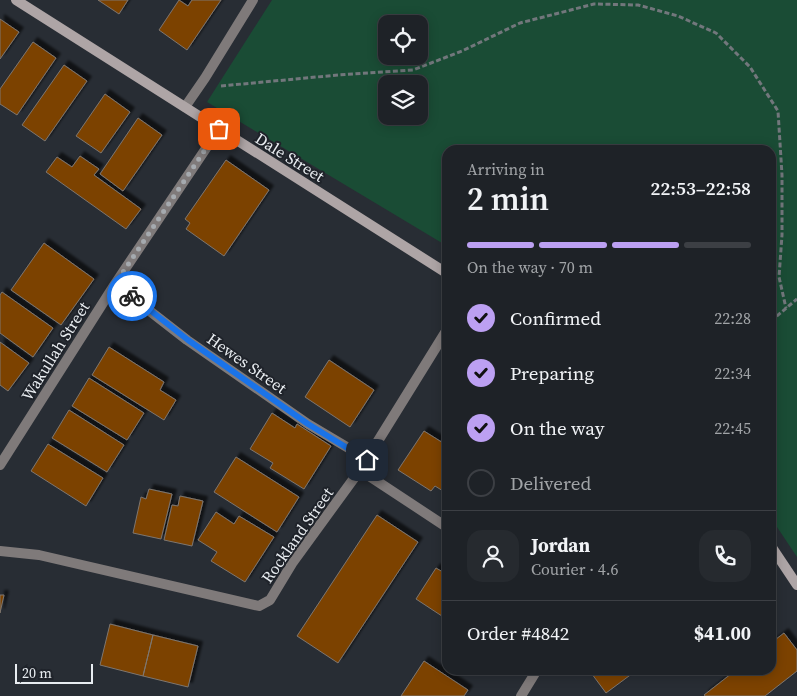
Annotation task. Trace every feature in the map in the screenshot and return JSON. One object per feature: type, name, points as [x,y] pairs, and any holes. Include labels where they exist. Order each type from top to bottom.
[{"type":"street","name":"Dale Street","points":[[16,0],[442,270]]},
{"type":"street","points":[[185,107],[253,0]]},
{"type":"street","name":"Wakullah Street","points":[[0,465],[115,284],[219,129]]},
{"type":"street","name":"Hewes Street","points":[[115,284],[188,340],[308,424],[367,460]]},
{"type":"street","name":"Rockland Street","points":[[0,551],[39,555],[259,606],[270,600],[293,562],[367,460],[442,338]]},
{"type":"street","points":[[360,470],[442,524]]},
{"type":"street","points":[[776,554],[797,585]]},
{"type":"street","points":[[521,696],[533,675]]},
{"type":"path","points":[[614,0],[616,5]]},
{"type":"path","points":[[196,90],[234,84],[413,70],[462,51],[520,23],[594,4],[638,5],[678,16],[716,33],[750,67],[778,111],[782,175],[782,235],[779,277],[786,308]]},
{"type":"path","points":[[776,317],[797,299]]},
{"type":"green space","points":[[272,0],[797,0],[797,557],[776,526],[776,145],[442,145],[442,243],[207,102]]},
{"type":"building","points":[[98,0],[128,0],[119,14]]},
{"type":"building","points":[[179,0],[188,6],[192,0],[221,0],[187,50],[159,30]]},
{"type":"building","points":[[0,19],[19,32],[0,59]]},
{"type":"building","points":[[33,42],[56,58],[17,115],[0,104],[0,89]]},
{"type":"building","points":[[64,65],[87,81],[45,141],[22,125]]},
{"type":"building","points":[[105,94],[130,112],[101,153],[76,136]]},
{"type":"building","points":[[138,118],[162,135],[123,191],[100,174]]},
{"type":"building","points":[[80,156],[99,169],[94,175],[141,209],[126,229],[46,172],[57,157],[72,167]]},
{"type":"building","points":[[226,160],[269,190],[224,256],[186,229],[190,223],[185,219]]},
{"type":"building","points":[[44,243],[94,279],[61,325],[11,290]]},
{"type":"building","points":[[2,292],[53,328],[33,357],[0,333],[0,295]]},
{"type":"building","points":[[0,342],[29,363],[8,391],[0,385]]},
{"type":"building","points":[[109,347],[164,382],[160,390],[176,400],[164,420],[92,375]]},
{"type":"building","points":[[329,360],[374,390],[350,427],[305,397]]},
{"type":"building","points":[[89,378],[144,413],[127,440],[72,406]]},
{"type":"building","points":[[69,410],[124,445],[107,472],[52,438]]},
{"type":"building","points":[[272,413],[295,428],[297,424],[331,446],[304,489],[270,468],[273,463],[250,449]]},
{"type":"building","points":[[424,431],[442,442],[442,490],[435,486],[431,491],[398,470]]},
{"type":"building","points":[[48,444],[103,478],[86,506],[31,471]]},
{"type":"building","points":[[236,457],[299,497],[277,532],[214,492]]},
{"type":"building","points":[[149,489],[172,494],[161,539],[133,533],[141,497],[146,499]]},
{"type":"building","points":[[180,496],[203,501],[192,546],[164,540],[172,505],[178,506]]},
{"type":"building","points":[[216,512],[234,524],[239,516],[274,537],[245,582],[211,561],[217,552],[198,540]]},
{"type":"building","points":[[377,515],[418,542],[338,663],[297,636]]},
{"type":"building","points":[[436,568],[442,572],[442,616],[416,599]]},
{"type":"building","points":[[0,595],[4,595],[0,613]]},
{"type":"building","points":[[110,624],[153,635],[143,676],[100,665]]},
{"type":"building","points":[[784,633],[797,650],[797,671],[765,696],[704,695],[730,675],[776,675],[776,639]]},
{"type":"building","points":[[153,635],[198,646],[188,687],[143,676]]},
{"type":"building","points":[[424,661],[442,673],[442,675],[445,675],[468,690],[464,696],[401,696]]},
{"type":"building","points":[[593,675],[630,675],[606,693]]},
{"type":"way so far","points":[[132,296],[115,284],[219,129]]},
{"type":"route","points":[[132,296],[188,340],[308,424],[367,460]]}]
